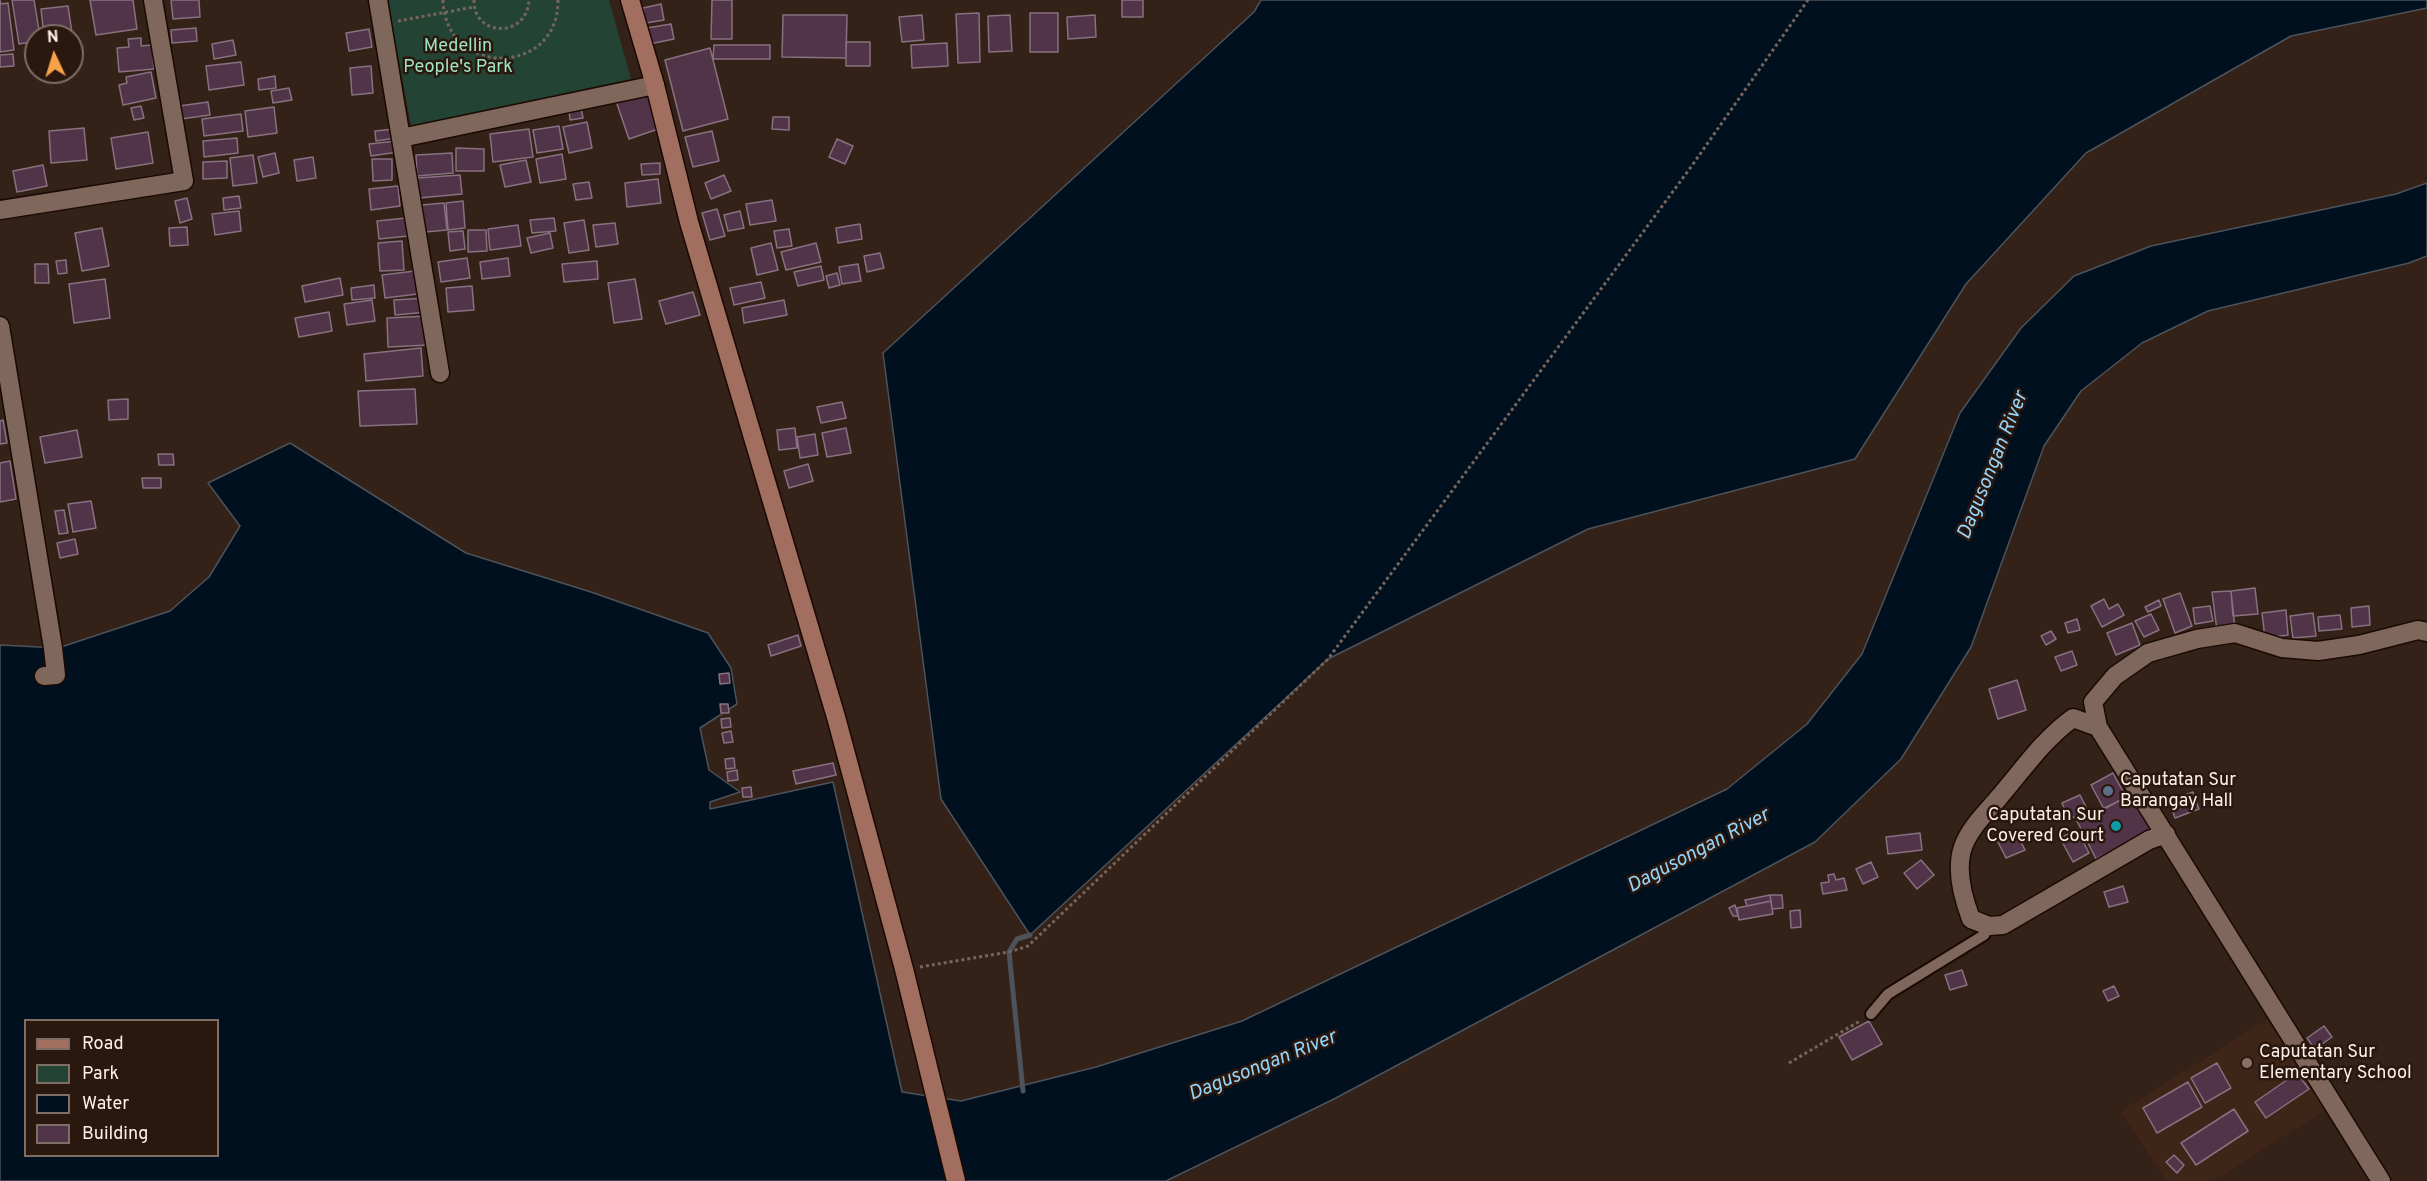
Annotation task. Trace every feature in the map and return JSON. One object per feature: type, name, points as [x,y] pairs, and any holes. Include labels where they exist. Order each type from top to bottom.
[{"type":"main road","points":[[630,0],[655,85],[689,222],[836,717],[904,969],[928,1075],[956,1181]]},
{"type":"street","points":[[0,210],[184,181],[153,0]]},
{"type":"street","points":[[378,0],[440,373]]},
{"type":"street","points":[[401,138],[655,85]]},
{"type":"street","points":[[0,326],[53,648],[56,675],[44,676]]},
{"type":"street","points":[[2166,834],[2149,840],[2003,925],[1989,926],[1971,919],[1964,900],[1960,871],[1963,847],[1982,816],[2054,732],[2093,702],[2115,676],[2148,653],[2197,639],[2235,633],[2282,648],[2318,651],[2359,645],[2418,630],[2427,632]]},
{"type":"street","points":[[2093,702],[2098,727],[2381,1181]]},
{"type":"street","points":[[2073,718],[2098,727]]},
{"type":"lane","points":[[1871,1014],[1888,994],[1984,935],[1989,926]]},
{"type":"path","points":[[444,0],[444,12],[452,33],[468,50],[489,59],[512,59],[534,50],[550,34],[558,13],[558,0]]},
{"type":"path","points":[[474,0],[474,7],[479,18],[488,26],[500,29],[513,27],[523,19],[529,9],[529,0]]},
{"type":"path","points":[[904,969],[1009,952],[1028,946],[1328,658],[1691,167],[1808,0]]},
{"type":"path","points":[[382,24],[474,7]]},
{"type":"path","points":[[1789,1063],[1871,1014]]},
{"type":"shaded area","name":"Caputatan Sur Elementary School","points":[[2269,1018],[2327,1109],[2213,1181],[2166,1181],[2121,1111]]},
{"type":"green space","name":"Medellin People's Park","points":[[388,0],[609,0],[631,79],[411,126]]},
{"type":"water","points":[[1261,0],[2427,0],[2427,8],[2291,36],[2086,153],[1966,284],[1855,459],[1588,529],[1328,659],[1030,935],[941,799],[883,353],[1254,12]]},
{"type":"water","name":"Dagusongan River","points":[[2427,183],[2427,256],[2409,263],[2208,311],[2142,343],[2081,391],[2044,446],[1971,647],[1901,759],[1815,842],[1334,1099],[1166,1181],[0,1181],[0,645],[58,648],[170,611],[209,577],[240,526],[208,483],[290,443],[466,553],[591,592],[708,633],[731,668],[737,704],[700,728],[709,770],[740,792],[710,802],[710,809],[833,782],[902,1092],[961,1101],[1096,1067],[1242,1021],[1727,789],[1807,724],[1862,654],[1960,413],[2021,328],[2074,276],[2151,246],[2396,194]]},
{"type":"building","points":[[0,0],[1,4],[8,3],[14,50],[0,52]]},
{"type":"building","points":[[12,0],[34,0],[38,24],[24,24],[24,43],[19,44]]},
{"type":"building","points":[[90,0],[133,0],[137,29],[96,35]]},
{"type":"building","points":[[171,0],[199,0],[200,17],[173,19]]},
{"type":"building","points":[[712,0],[732,0],[732,39],[711,39]]},
{"type":"building","points":[[1122,0],[1143,0],[1143,17],[1122,17]]},
{"type":"building","points":[[661,4],[664,20],[646,23],[643,8]]},
{"type":"building","points":[[68,6],[71,24],[43,24],[41,9]]},
{"type":"building","points":[[979,13],[980,62],[958,63],[956,14]]},
{"type":"building","points":[[1030,13],[1058,13],[1058,52],[1030,52]]},
{"type":"building","points":[[783,15],[847,15],[846,58],[782,57]]},
{"type":"building","points":[[922,15],[924,40],[902,42],[899,17]]},
{"type":"building","points":[[1010,15],[1012,51],[989,52],[988,16]]},
{"type":"building","points":[[1095,15],[1096,37],[1068,39],[1067,17]]},
{"type":"building","points":[[671,24],[674,39],[649,44],[647,28]]},
{"type":"building","points":[[196,28],[197,41],[172,43],[171,30]]},
{"type":"building","points":[[369,29],[372,47],[349,51],[346,33]]},
{"type":"building","points":[[141,38],[141,46],[152,45],[154,69],[119,72],[117,48],[129,47],[128,39]]},
{"type":"building","points":[[233,40],[236,55],[214,59],[212,44]]},
{"type":"building","points":[[846,42],[870,42],[870,66],[846,66]]},
{"type":"building","points":[[947,43],[948,66],[912,68],[911,45]]},
{"type":"building","points":[[714,45],[770,45],[770,59],[713,59]]},
{"type":"building","points":[[710,48],[728,119],[683,131],[665,60]]},
{"type":"building","points":[[13,54],[14,66],[0,67],[0,55]]},
{"type":"building","points":[[241,62],[244,85],[209,90],[206,66]]},
{"type":"building","points":[[371,66],[373,93],[352,95],[350,68]]},
{"type":"building","points":[[151,72],[156,98],[123,105],[119,85],[127,83],[126,77]]},
{"type":"building","points":[[275,76],[276,88],[259,90],[258,79]]},
{"type":"building","points":[[289,88],[292,100],[273,103],[271,91]]},
{"type":"building","points":[[647,90],[661,128],[629,139],[616,101]]},
{"type":"building","points":[[208,102],[210,115],[181,119],[179,106]]},
{"type":"building","points":[[141,106],[144,118],[134,120],[131,108]]},
{"type":"building","points":[[274,107],[277,133],[248,137],[245,111]]},
{"type":"building","points":[[581,108],[583,118],[570,120],[569,110]]},
{"type":"building","points":[[241,114],[243,131],[204,136],[202,119]]},
{"type":"building","points":[[773,117],[789,117],[789,130],[772,129]]},
{"type":"building","points":[[587,122],[592,148],[569,153],[563,127]]},
{"type":"building","points":[[559,126],[563,149],[537,153],[533,130]]},
{"type":"building","points":[[84,128],[87,160],[51,163],[49,131]]},
{"type":"building","points":[[394,129],[396,138],[376,141],[375,131]]},
{"type":"building","points":[[529,129],[533,157],[493,162],[490,134]]},
{"type":"building","points":[[712,131],[719,161],[693,167],[685,137]]},
{"type":"building","points":[[148,132],[153,163],[116,169],[111,138]]},
{"type":"building","points":[[237,138],[238,153],[204,157],[203,141]]},
{"type":"building","points":[[837,139],[853,146],[845,164],[829,157]]},
{"type":"building","points":[[396,141],[398,152],[371,156],[369,144]]},
{"type":"building","points":[[456,148],[484,149],[484,171],[456,171]]},
{"type":"building","points":[[275,153],[279,173],[263,177],[258,157]]},
{"type":"building","points":[[452,153],[453,173],[417,176],[416,155]]},
{"type":"building","points":[[562,154],[566,179],[540,183],[536,159]]},
{"type":"building","points":[[253,155],[257,183],[233,186],[230,158]]},
{"type":"building","points":[[313,157],[316,178],[297,181],[294,160]]},
{"type":"building","points":[[372,159],[392,159],[392,180],[373,181]]},
{"type":"building","points":[[526,160],[531,182],[505,187],[500,165]]},
{"type":"building","points":[[227,161],[227,178],[203,179],[203,162]]},
{"type":"building","points":[[660,163],[660,174],[642,175],[641,164]]},
{"type":"building","points":[[43,165],[47,186],[17,192],[13,171]]},
{"type":"building","points":[[460,175],[462,194],[419,198],[417,178]]},
{"type":"building","points":[[724,175],[731,191],[711,199],[705,183]]},
{"type":"building","points":[[658,179],[661,203],[627,207],[625,183]]},
{"type":"building","points":[[589,182],[592,198],[576,200],[573,184]]},
{"type":"building","points":[[398,186],[400,206],[371,210],[369,189]]},
{"type":"building","points":[[239,196],[241,208],[224,210],[223,198]]},
{"type":"building","points":[[187,198],[192,219],[180,223],[175,201]]},
{"type":"building","points":[[772,200],[776,221],[750,225],[746,204]]},
{"type":"building","points":[[463,201],[465,228],[448,230],[446,203]]},
{"type":"building","points":[[444,203],[447,230],[425,232],[422,205]]},
{"type":"building","points":[[717,209],[725,236],[710,240],[702,213]]},
{"type":"building","points":[[239,211],[241,231],[215,235],[212,214]]},
{"type":"building","points":[[740,211],[744,228],[728,231],[724,215]]},
{"type":"building","points":[[406,218],[408,236],[379,239],[377,221]]},
{"type":"building","points":[[554,218],[556,231],[532,233],[530,220]]},
{"type":"building","points":[[584,220],[589,250],[569,253],[564,223]]},
{"type":"building","points":[[615,223],[618,244],[596,247],[593,225]]},
{"type":"building","points":[[860,224],[862,239],[838,243],[836,228]]},
{"type":"building","points":[[518,225],[521,246],[490,250],[488,229]]},
{"type":"building","points":[[187,227],[188,245],[170,246],[169,228]]},
{"type":"building","points":[[102,228],[109,266],[82,271],[75,233]]},
{"type":"building","points":[[789,229],[792,246],[777,248],[774,231]]},
{"type":"building","points":[[468,230],[486,230],[487,251],[468,252]]},
{"type":"building","points":[[463,231],[465,249],[450,251],[448,232]]},
{"type":"building","points":[[550,233],[553,248],[531,253],[527,238]]},
{"type":"building","points":[[402,241],[404,270],[380,271],[378,243]]},
{"type":"building","points":[[771,243],[778,270],[757,275],[751,248]]},
{"type":"building","points":[[816,243],[821,262],[786,270],[781,252]]},
{"type":"building","points":[[880,253],[884,268],[867,272],[864,256]]},
{"type":"building","points":[[467,258],[470,278],[441,282],[438,262]]},
{"type":"building","points":[[508,258],[510,276],[482,279],[480,262]]},
{"type":"building","points":[[66,260],[67,273],[58,274],[56,261]]},
{"type":"building","points":[[597,261],[598,279],[564,282],[562,264]]},
{"type":"building","points":[[35,264],[48,264],[49,283],[35,283]]},
{"type":"building","points":[[858,264],[861,281],[842,284],[839,267]]},
{"type":"building","points":[[821,266],[824,280],[798,286],[794,272]]},
{"type":"building","points":[[415,271],[418,294],[385,298],[382,275]]},
{"type":"building","points":[[837,273],[840,285],[829,288],[826,276]]},
{"type":"building","points":[[340,278],[343,295],[305,302],[302,286]]},
{"type":"building","points":[[105,279],[110,318],[74,323],[69,284]]},
{"type":"building","points":[[635,279],[642,319],[614,323],[608,283]]},
{"type":"building","points":[[761,282],[765,298],[734,305],[730,288]]},
{"type":"building","points":[[374,285],[375,298],[352,300],[351,288]]},
{"type":"building","points":[[472,286],[474,310],[448,312],[446,288]]},
{"type":"building","points":[[693,292],[700,315],[666,324],[659,301]]},
{"type":"building","points":[[426,298],[428,312],[395,315],[394,300]]},
{"type":"building","points":[[372,300],[375,321],[347,325],[344,304]]},
{"type":"building","points":[[784,300],[787,315],[744,323],[742,308]]},
{"type":"building","points":[[329,312],[332,331],[299,337],[295,318]]},
{"type":"building","points":[[427,316],[429,345],[388,347],[387,318]]},
{"type":"building","points":[[421,348],[423,376],[366,381],[364,354]]},
{"type":"building","points":[[415,389],[417,424],[360,426],[358,391]]},
{"type":"building","points":[[128,399],[128,419],[109,420],[108,400]]},
{"type":"building","points":[[842,402],[846,418],[821,423],[817,407]]},
{"type":"building","points":[[3,420],[7,443],[0,444],[0,421]]},
{"type":"building","points":[[795,428],[797,448],[779,450],[777,430]]},
{"type":"building","points":[[846,428],[851,453],[827,457],[822,433]]},
{"type":"building","points":[[77,430],[82,457],[45,463],[40,437]]},
{"type":"building","points":[[815,434],[818,455],[800,458],[797,437]]},
{"type":"building","points":[[158,454],[173,454],[174,465],[159,465]]},
{"type":"building","points":[[10,461],[16,499],[0,502],[0,463]]},
{"type":"building","points":[[808,464],[813,481],[789,488],[784,471]]},
{"type":"building","points":[[142,478],[161,478],[161,488],[143,488]]},
{"type":"building","points":[[91,501],[96,528],[73,532],[68,504]]},
{"type":"building","points":[[64,510],[68,533],[59,534],[55,511]]},
{"type":"building","points":[[75,539],[78,554],[60,558],[57,543]]},
{"type":"building","points":[[2255,588],[2258,614],[2233,616],[2231,591]]},
{"type":"building","points":[[2231,591],[2235,628],[2217,631],[2212,592]]},
{"type":"building","points":[[2180,593],[2192,626],[2175,633],[2163,599]]},
{"type":"building","points":[[2104,599],[2109,609],[2118,604],[2124,615],[2102,627],[2091,606]]},
{"type":"building","points":[[2159,600],[2161,606],[2148,612],[2145,607]]},
{"type":"building","points":[[2210,606],[2213,621],[2195,624],[2193,608]]},
{"type":"building","points":[[2369,606],[2370,625],[2352,627],[2351,608]]},
{"type":"building","points":[[2286,610],[2288,635],[2265,638],[2262,613]]},
{"type":"building","points":[[2313,613],[2316,636],[2293,638],[2290,616]]},
{"type":"building","points":[[2151,614],[2159,630],[2144,637],[2135,621]]},
{"type":"building","points":[[2340,615],[2342,629],[2319,631],[2318,617]]},
{"type":"building","points":[[2077,619],[2080,630],[2068,633],[2065,623]]},
{"type":"building","points":[[2132,623],[2140,645],[2116,655],[2107,633]]},
{"type":"building","points":[[2051,631],[2056,639],[2046,645],[2041,636]]},
{"type":"building","points":[[798,635],[801,646],[771,656],[768,645]]},
{"type":"building","points":[[2072,651],[2077,665],[2061,671],[2055,657]]},
{"type":"building","points":[[729,673],[730,683],[720,684],[719,674]]},
{"type":"building","points":[[2017,680],[2026,710],[1998,719],[1989,689]]},
{"type":"building","points":[[720,704],[728,704],[729,713],[721,713]]},
{"type":"building","points":[[730,718],[731,727],[722,728],[721,719]]},
{"type":"building","points":[[731,731],[733,742],[724,743],[722,733]]},
{"type":"building","points":[[734,758],[735,768],[726,769],[725,759]]},
{"type":"building","points":[[833,763],[836,775],[796,784],[793,771]]},
{"type":"building","points":[[737,770],[738,780],[728,781],[727,772]]},
{"type":"building","name":"Caputatan Sur Barangay Hall","points":[[2113,773],[2126,797],[2104,809],[2091,785]]},
{"type":"building","points":[[751,787],[752,797],[743,797],[742,788]]},
{"type":"building","points":[[2193,792],[2199,809],[2175,818],[2169,801]]},
{"type":"building","name":"Caputatan Sur Covered Court","points":[[2136,793],[2155,830],[2096,859],[2077,821]]},
{"type":"building","points":[[2080,795],[2088,811],[2069,819],[2062,803]]},
{"type":"building","points":[[2077,830],[2089,853],[2073,862],[2060,838]]},
{"type":"building","points":[[2016,832],[2025,850],[2006,858],[1997,840]]},
{"type":"building","points":[[1920,833],[1922,850],[1888,854],[1886,837]]},
{"type":"building","points":[[1921,860],[1934,875],[1917,889],[1904,873]]},
{"type":"building","points":[[1871,862],[1878,877],[1863,884],[1856,869]]},
{"type":"building","points":[[1834,874],[1836,880],[1844,878],[1847,890],[1823,894],[1821,883],[1829,882],[1828,875]]},
{"type":"building","points":[[2123,886],[2128,902],[2109,907],[2104,892]]},
{"type":"building","points":[[1770,895],[1771,901],[1747,906],[1745,900]]},
{"type":"building","points":[[1770,895],[1782,895],[1783,908],[1772,909]]},
{"type":"building","points":[[1771,901],[1773,914],[1739,920],[1737,908]]},
{"type":"building","points":[[1735,905],[1738,916],[1733,916],[1729,908]]},
{"type":"building","points":[[1800,910],[1801,927],[1791,928],[1790,911]]},
{"type":"building","points":[[1962,970],[1967,985],[1950,990],[1945,975]]},
{"type":"building","points":[[2114,986],[2119,996],[2108,1001],[2103,991]]},
{"type":"building","points":[[1869,1021],[1882,1044],[1852,1060],[1839,1037]]},
{"type":"building","points":[[2324,1026],[2332,1037],[2315,1049],[2307,1038]]},
{"type":"building","points":[[2217,1063],[2231,1088],[2205,1103],[2191,1078]]},
{"type":"building","points":[[2297,1073],[2309,1089],[2266,1118],[2255,1102]]},
{"type":"building","points":[[2188,1082],[2202,1107],[2157,1133],[2143,1108]]},
{"type":"building","points":[[2234,1109],[2248,1131],[2196,1165],[2181,1143]]},
{"type":"building","points":[[2174,1155],[2184,1165],[2177,1173],[2166,1162]]},
{"type":"waterway","points":[[1023,1091],[1009,952],[1017,939],[1030,935]]},
{"type":"place","name":"Caputatan Sur Barangay Hall","points":[[2108,791]]},
{"type":"place","name":"Caputatan Sur Covered Court","points":[[2116,826]]},
{"type":"place","name":"Caputatan Sur Elementary School","points":[[2247,1063]]}]
